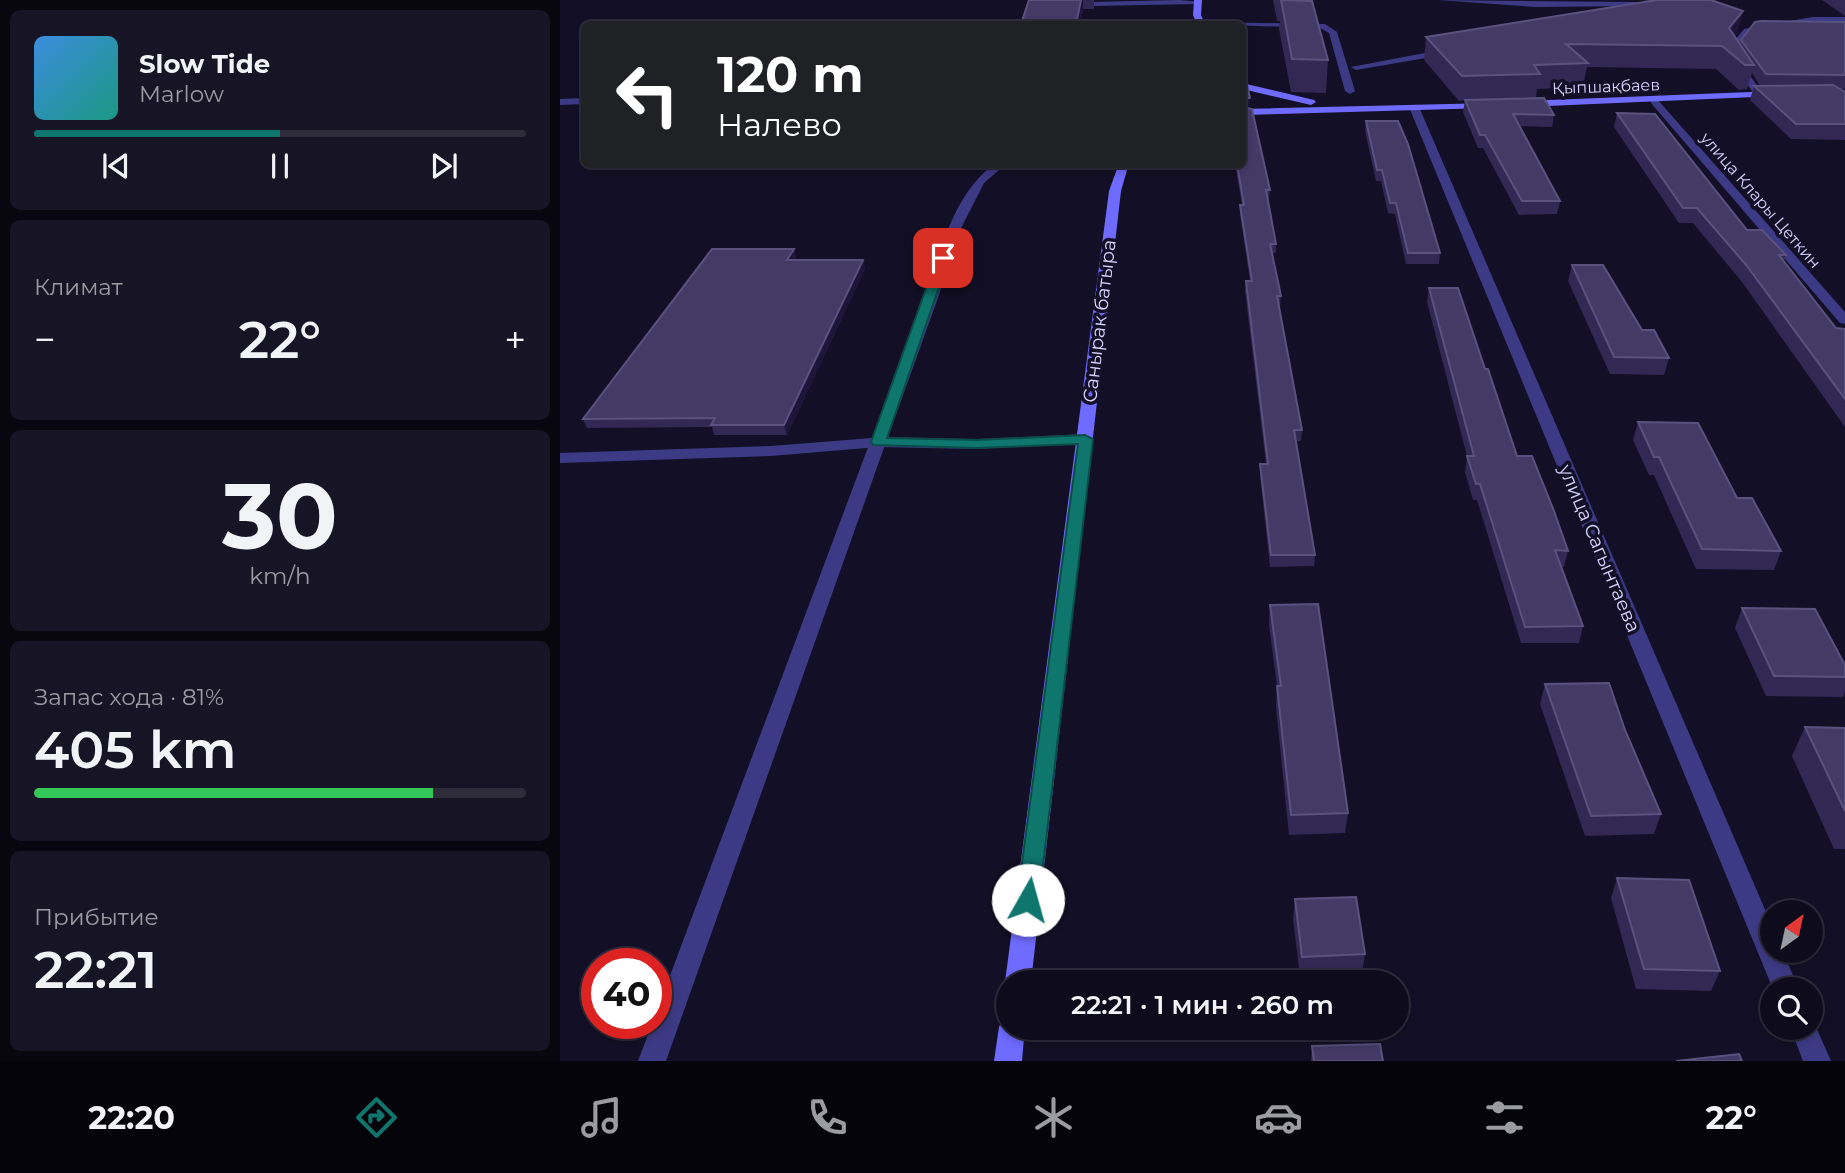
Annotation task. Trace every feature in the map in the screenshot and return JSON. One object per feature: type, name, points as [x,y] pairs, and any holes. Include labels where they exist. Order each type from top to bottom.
[{"type":"street","points":[[1442,0],[1632,2],[1665,12],[1650,18]]},
{"type":"street","points":[[1091,4],[1198,1],[1197,15],[1200,21]]},
{"type":"street","points":[[1735,27],[1747,31],[1813,19],[1845,19]]},
{"type":"street","points":[[1246,25],[1322,26],[1334,32],[1350,91]]},
{"type":"street","points":[[1747,31],[1729,53],[1758,94]]},
{"type":"street","points":[[1356,67],[1450,52]]},
{"type":"street","points":[[1246,87],[1300,101],[1359,109]]},
{"type":"street","name":"Қыпшақбаев","points":[[1507,105],[1782,94]]},
{"type":"street","name":"улица Клары Цеткин","points":[[1654,101],[1845,320]]},
{"type":"street","points":[[560,102],[581,102]]},
{"type":"street","points":[[1246,111],[1494,105]]},
{"type":"street","name":"улица Сагынтаева","points":[[1414,107],[1781,977]]},
{"type":"street","points":[[652,1061],[932,295],[948,240],[979,181],[996,168]]},
{"type":"street","name":"Санырак батыра","points":[[1019,970],[1115,191],[1123,168]]},
{"type":"street","points":[[560,458],[771,451],[878,442],[977,444],[1085,439]]},
{"type":"street","points":[[1008,1061],[1010,1040]]},
{"type":"street","points":[[1808,1040],[1817,1061]]},
{"type":"building","points":[[1029,0],[1081,0],[1077,21],[1022,21]]},
{"type":"building","points":[[1281,0],[1312,1],[1328,60],[1292,59]]},
{"type":"building","points":[[1657,0],[1711,0],[1743,11],[1729,28],[1754,65],[1745,65],[1722,46],[1566,44],[1588,63],[1534,65],[1540,74],[1462,76],[1426,37]]},
{"type":"building","points":[[1755,22],[1845,22],[1845,75],[1766,74],[1741,40]]},
{"type":"building","points":[[1246,85],[1247,85],[1250,98],[1246,98]]},
{"type":"building","points":[[1833,85],[1845,92],[1845,124],[1796,124],[1754,86]]},
{"type":"building","points":[[1544,98],[1554,115],[1513,114],[1560,201],[1522,201],[1485,135],[1480,135],[1465,100]]},
{"type":"building","points":[[1246,108],[1252,109],[1270,190],[1266,190],[1276,244],[1270,244],[1302,430],[1294,430],[1315,555],[1271,555],[1260,464],[1268,464],[1246,281],[1252,281],[1240,205],[1244,205],[1238,168],[1246,168]]},
{"type":"building","points":[[1617,113],[1655,114],[1747,230],[1762,230],[1786,255],[1779,255],[1836,328],[1845,329],[1845,399],[1747,266],[1697,208],[1683,208]]},
{"type":"building","points":[[1366,121],[1398,121],[1408,144],[1440,253],[1408,253],[1396,203],[1390,203],[1382,170],[1377,170]]},
{"type":"building","points":[[712,249],[794,249],[787,260],[863,260],[784,425],[711,425],[715,418],[583,419]]},
{"type":"building","points":[[1572,265],[1603,265],[1642,330],[1654,330],[1669,358],[1614,357]]},
{"type":"building","points":[[1429,288],[1458,288],[1517,456],[1532,456],[1554,511],[1568,551],[1555,550],[1583,626],[1525,627],[1480,484],[1476,484],[1467,456],[1474,456]]},
{"type":"building","points":[[1638,422],[1698,423],[1737,498],[1752,498],[1781,551],[1702,549],[1659,457],[1654,457]]},
{"type":"building","points":[[1318,604],[1348,813],[1291,815],[1277,686],[1281,686],[1270,605]]},
{"type":"building","points":[[1742,608],[1815,609],[1845,665],[1845,677],[1774,676]]},
{"type":"building","points":[[1609,683],[1625,730],[1661,814],[1591,816],[1545,684]]},
{"type":"building","points":[[1805,727],[1845,728],[1845,811]]},
{"type":"building","points":[[1617,878],[1689,880],[1720,971],[1644,969]]},
{"type":"building","points":[[1356,897],[1365,954],[1302,957],[1295,899]]},
{"type":"building","points":[[1380,1044],[1383,1061],[1314,1061],[1312,1046]]},
{"type":"building","points":[[1739,1054],[1742,1061],[1676,1061]]},
{"type":"route","points":[[943,258],[888,420],[878,442],[977,444],[1085,439],[1028,900]]}]
